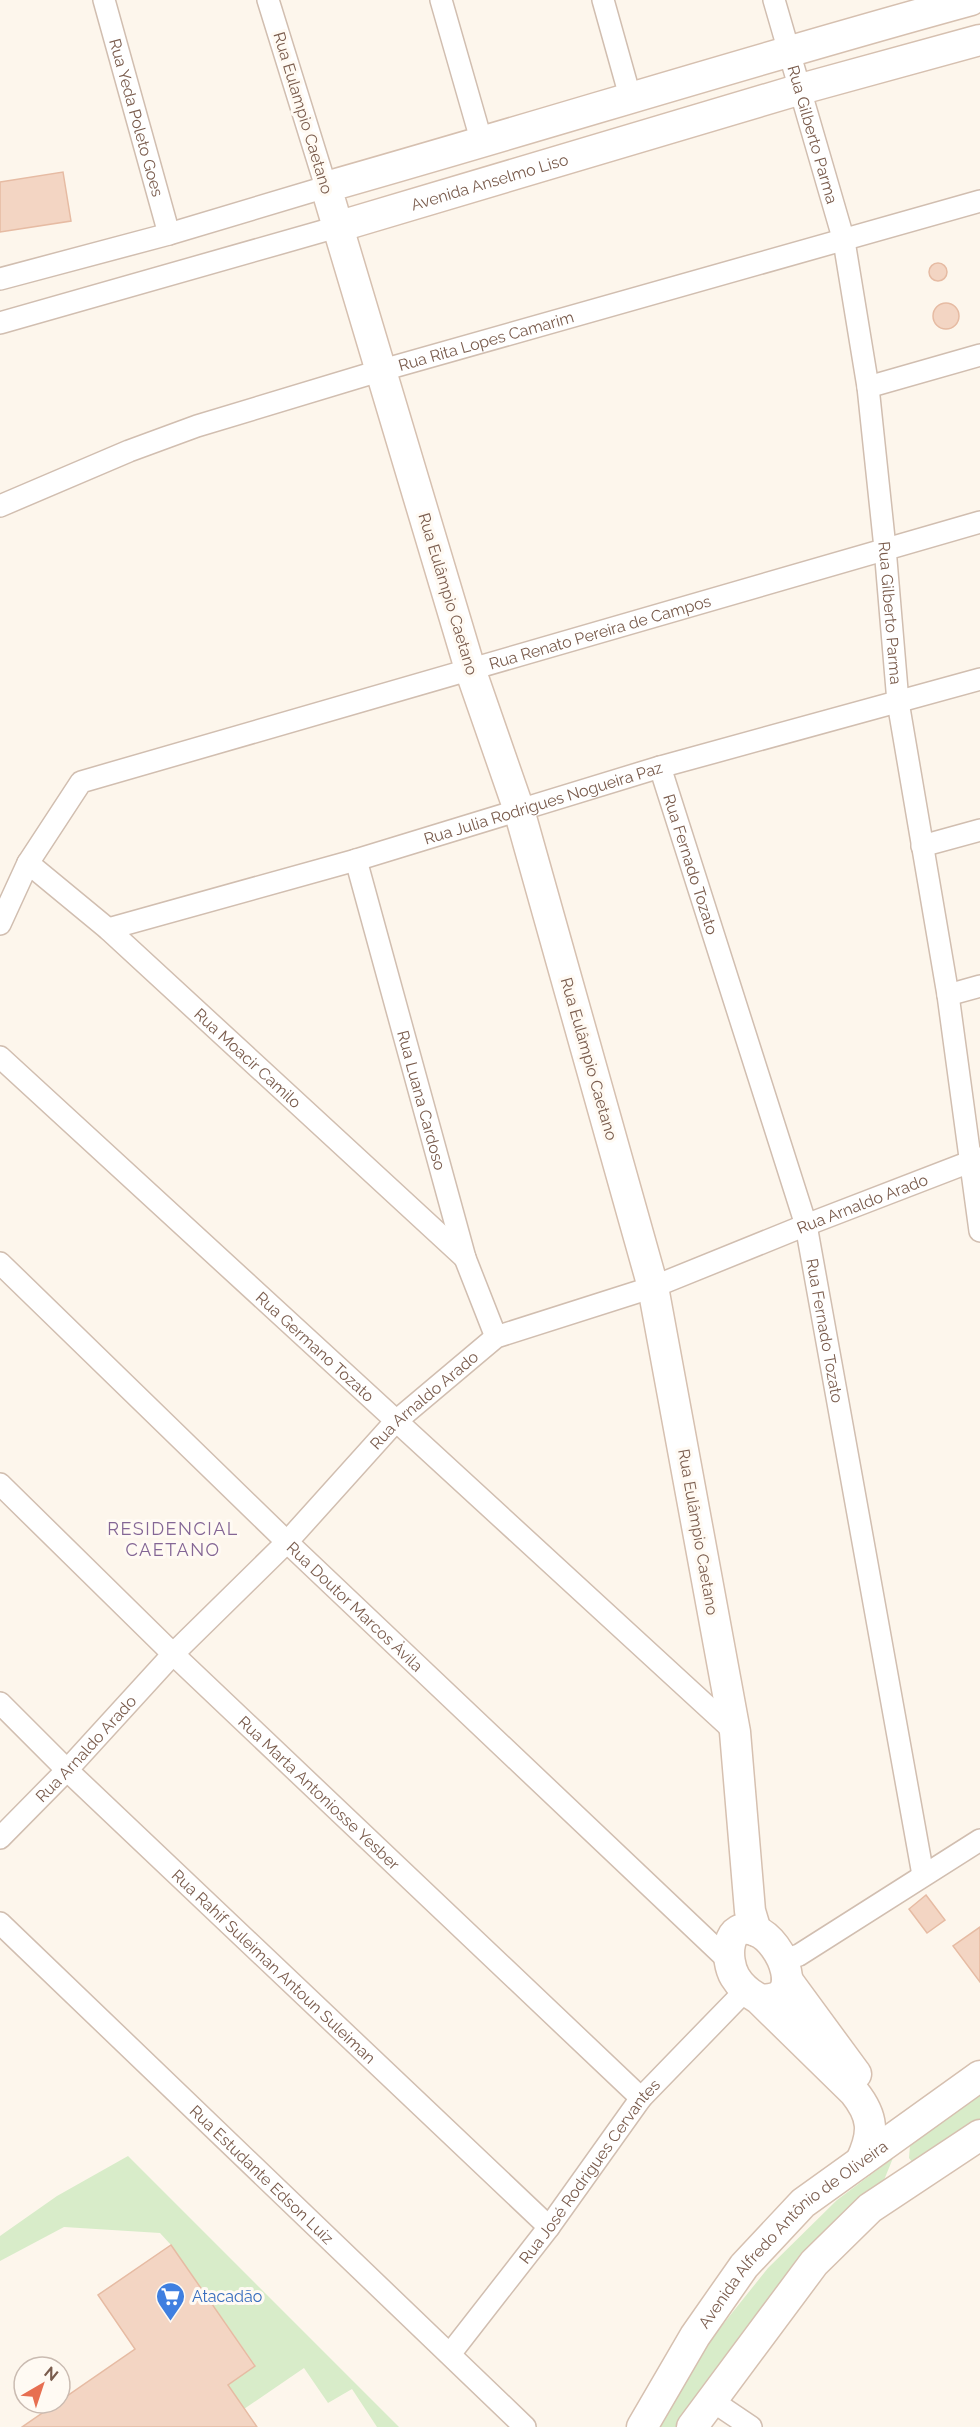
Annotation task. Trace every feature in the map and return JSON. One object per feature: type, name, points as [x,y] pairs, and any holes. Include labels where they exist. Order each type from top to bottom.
[{"type":"street","name":"Rua Yeda Poleto Goes","points":[[104,0],[169,234]]},
{"type":"street","name":"Rua Eulampio Caetano","points":[[268,0],[337,227]]},
{"type":"street","points":[[441,0],[482,143]]},
{"type":"street","points":[[603,0],[630,100]]},
{"type":"street","name":"Rua Gilberto Parma","points":[[774,0],[844,241],[868,387],[898,702],[975,1160],[980,1232]]},
{"type":"street","points":[[0,279],[169,234],[630,100],[789,50],[971,0]]},
{"type":"street","name":"Avenida Anselmo Liso","points":[[0,323],[337,227],[801,89],[980,40]]},
{"type":"street","name":"Rua Rita Lopes Camarim","points":[[0,506],[129,451],[196,426],[379,371],[980,201]]},
{"type":"street","name":"Rua Eulâmpio Caetano","points":[[337,227],[470,669],[519,810],[653,1287],[735,1732],[737,1938]]},
{"type":"street","points":[[868,387],[980,355]]},
{"type":"street","name":"Rua Renato Pereira de Campos","points":[[28,863],[81,782],[980,522]]},
{"type":"street","name":"Rua Julia Rodrigues Nogueira Paz","points":[[108,929],[356,860],[660,767],[980,679]]},
{"type":"street","name":"Rua Fernado Tozato","points":[[660,767],[806,1225],[922,1875]]},
{"type":"street","points":[[922,846],[980,830]]},
{"type":"street","name":"Rua Luana Cardoso","points":[[356,860],[465,1258],[496,1337]]},
{"type":"street","points":[[0,924],[28,863]]},
{"type":"street","name":"Rua Moacir Camilo","points":[[28,863],[108,929],[465,1258]]},
{"type":"street","points":[[948,995],[980,986]]},
{"type":"street","name":"Rua Germano Tozato","points":[[0,1057],[735,1732]]},
{"type":"street","name":"Rua Arnaldo Arado","points":[[0,1838],[67,1770],[174,1653],[287,1542],[395,1422],[496,1337],[653,1287],[975,1160]]},
{"type":"street","name":"Rua Doutor Marcos Àvila","points":[[0,1263],[287,1542],[737,1938]]},
{"type":"street","name":"Rua Marta Antoniosse Yesber","points":[[0,1484],[641,2098]]},
{"type":"street","name":"Rua Rahif Suleiman Antoun Suleiman","points":[[0,1703],[67,1770],[549,2227]]},
{"type":"street","points":[[747,1994],[773,2001],[779,1998],[784,1992],[789,1967],[922,1875],[980,1839]]},
{"type":"street","name":"Rua Estudante Edson Luiz","points":[[0,1923],[525,2427]]},
{"type":"street","points":[[861,2161],[869,2144],[871,2126],[865,2106],[747,1994],[735,1977],[737,1938],[769,1940],[789,1967],[897,2134],[900,2153],[895,2171],[870,2208]]},
{"type":"street","name":"Rua José Rodrigues Cervantes","points":[[450,2354],[549,2227],[641,2098],[747,1994]]},
{"type":"street","name":"Avenida Alfredo Antônio de Oliveira","points":[[642,2427],[695,2336],[744,2266],[803,2203],[980,2076]]},
{"type":"street","name":"Avenida Alfredo Antônio de Oliveira","points":[[692,2427],[814,2263],[870,2208],[980,2135]]},
{"type":"street","points":[[711,2400],[751,2427]]},
{"type":"green space","points":[[980,2094],[980,2130],[920,2172],[909,2158],[910,2145]]},
{"type":"green space","points":[[128,2156],[399,2427],[377,2427],[352,2389],[328,2403],[304,2368],[244,2409],[228,2385],[255,2365],[171,2245],[160,2233],[64,2227],[0,2261],[0,2236],[57,2196]]},
{"type":"green space","points":[[893,2158],[882,2185],[682,2427],[657,2427],[680,2384],[716,2333],[768,2268],[837,2200]]},
{"type":"building","points":[[63,172],[71,221],[0,232],[0,182]]},
{"type":"building","points":[[938,263],[944,266],[947,272],[944,278],[938,281],[932,278],[929,272],[932,266]]},
{"type":"building","points":[[946,303],[955,307],[959,316],[955,325],[946,329],[937,325],[933,316],[937,307]]},
{"type":"building","points":[[926,1895],[945,1920],[927,1933],[909,1909]]},
{"type":"building","points":[[980,1927],[980,1982],[953,1946]]},
{"type":"building","name":"Atacadão","points":[[171,2245],[255,2366],[228,2385],[257,2427],[22,2427],[39,2415],[72,2415],[72,2392],[135,2349],[98,2295]]},
{"type":"place","name":"Atacadão","points":[[171,2322]]},
{"type":"district","name":"RESIDENCIAL CAETANO","points":[[173,1538]]}]
